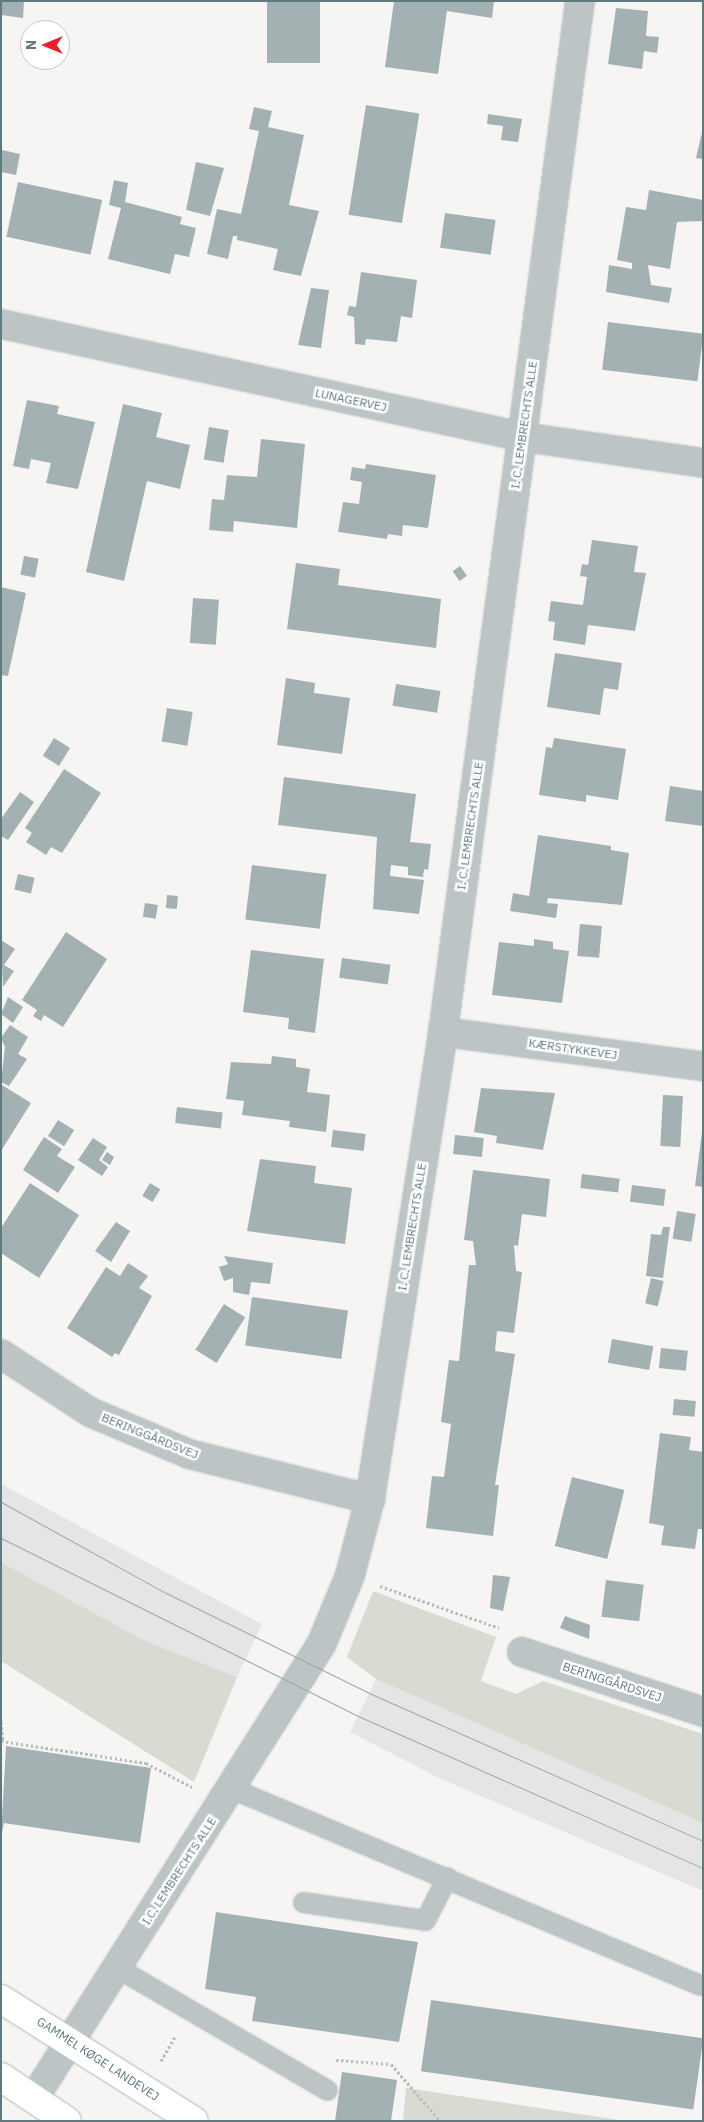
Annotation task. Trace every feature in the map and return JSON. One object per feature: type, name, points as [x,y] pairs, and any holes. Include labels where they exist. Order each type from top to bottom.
[{"type":"main road","name":"GAMMEL KØGE LANDEVEJ","points":[[1,1999],[69,2038],[194,2121]]},
{"type":"main road","points":[[1,2077],[67,2121]]},
{"type":"street","name":"I. C. LEMBRECHTS ALLE","points":[[322,1643],[350,1575],[370,1499],[443,1032],[580,1]]},
{"type":"street","name":"LUNAGERVEJ","points":[[1,324],[523,437],[703,463]]},
{"type":"street","name":"KÆRSTYKKEVEJ","points":[[443,1032],[703,1066]]},
{"type":"street","name":"BERINGGÅRDSVEJ","points":[[1,1354],[90,1412],[189,1454],[370,1499]]},
{"type":"street","name":"I.C. LEMBRECHTS ALLE","points":[[34,2098],[69,2038],[228,1796],[322,1643]]},
{"type":"street","name":"BERINGGÅRDSVEJ","points":[[522,1652],[703,1712]]},
{"type":"lane","points":[[228,1796],[447,1877],[700,1985]]},
{"type":"lane","points":[[303,1902],[426,1920],[447,1877]]},
{"type":"lane","points":[[116,1967],[327,2090]]},
{"type":"path","points":[[350,1575],[499,1628],[522,1652]]},
{"type":"path","points":[[1,1722],[2,1741],[146,1763],[228,1796]]},
{"type":"path","points":[[327,2090],[336,2059],[391,2064],[440,2121]]},
{"type":"shaded area","points":[[1,1484],[262,1624],[237,1677],[143,1640],[1,1562]]},
{"type":"shaded area","points":[[1,1562],[143,1640],[237,1677],[194,1782],[1,1661]]},
{"type":"shaded area","points":[[373,1591],[496,1637],[481,1681],[516,1694],[543,1681],[703,1734],[703,1823],[376,1679],[347,1657]]},
{"type":"shaded area","points":[[376,1679],[703,1823],[703,1891],[443,1780],[350,1732]]},
{"type":"shaded area","points":[[406,2088],[626,2121],[403,2121]]},
{"type":"building","points":[[1,1],[24,1],[23,18],[1,15]]},
{"type":"building","points":[[267,1],[320,1],[320,63],[267,63]]},
{"type":"building","points":[[394,1],[494,1],[492,18],[447,11],[438,74],[385,67]]},
{"type":"building","points":[[616,8],[648,11],[646,36],[659,37],[657,53],[644,51],[642,69],[608,64]]},
{"type":"building","points":[[366,105],[419,113],[402,223],[349,215]]},
{"type":"building","points":[[254,107],[272,111],[268,127],[304,135],[289,205],[319,211],[301,276],[273,270],[278,249],[237,240],[237,236],[233,236],[228,259],[207,254],[217,209],[241,214],[259,131],[249,129]]},
{"type":"building","points":[[488,114],[522,119],[518,142],[501,140],[503,126],[487,124]]},
{"type":"building","points":[[703,128],[703,159],[696,158]]},
{"type":"building","points":[[2,150],[20,154],[16,175],[1,172]]},
{"type":"building","points":[[196,162],[224,168],[210,216],[186,210]]},
{"type":"building","points":[[114,180],[128,183],[125,202],[182,217],[180,224],[196,228],[189,257],[175,254],[170,274],[108,259],[121,208],[109,205]]},
{"type":"building","points":[[18,182],[102,200],[90,255],[6,237]]},
{"type":"building","points":[[649,190],[703,200],[703,221],[677,222],[670,269],[648,265],[651,285],[672,288],[669,303],[606,292],[609,265],[632,269],[632,263],[617,260],[626,207],[646,210]]},
{"type":"building","points":[[445,213],[496,220],[491,255],[440,248]]},
{"type":"building","points":[[361,272],[417,280],[412,318],[401,316],[397,342],[366,339],[365,345],[355,344],[354,317],[347,315],[349,306],[356,307]]},
{"type":"building","points":[[311,288],[329,290],[321,348],[298,345]]},
{"type":"building","points":[[608,322],[703,334],[697,381],[602,370]]},
{"type":"building","points":[[27,400],[59,406],[57,414],[95,422],[78,489],[46,483],[51,463],[31,459],[29,469],[13,466]]},
{"type":"building","points":[[123,404],[162,413],[156,437],[190,445],[180,489],[147,481],[124,581],[86,572]]},
{"type":"building","points":[[209,427],[229,430],[224,463],[204,460]]},
{"type":"building","points":[[261,439],[305,444],[297,528],[234,521],[233,532],[209,530],[212,499],[224,500],[227,475],[257,477]]},
{"type":"building","points":[[366,464],[436,475],[428,528],[403,525],[402,536],[388,534],[387,539],[338,532],[343,502],[359,504],[362,482],[350,480],[352,467],[365,469]]},
{"type":"building","points":[[592,540],[638,546],[634,572],[646,573],[635,631],[588,625],[585,645],[553,640],[555,622],[548,621],[551,601],[583,605],[587,577],[580,576],[582,564],[588,565]]},
{"type":"building","points":[[24,556],[39,559],[35,578],[20,575]]},
{"type":"building","points":[[296,563],[340,569],[338,585],[441,599],[436,648],[287,629]]},
{"type":"building","points":[[460,566],[467,576],[460,581],[453,571]]},
{"type":"building","points":[[1,587],[26,593],[8,676],[1,675]]},
{"type":"building","points":[[193,598],[219,600],[216,645],[190,643]]},
{"type":"building","points":[[555,653],[622,663],[618,690],[604,688],[600,715],[547,707]]},
{"type":"building","points":[[286,678],[315,683],[314,693],[350,698],[342,754],[277,745]]},
{"type":"building","points":[[396,684],[440,691],[437,713],[393,706]]},
{"type":"building","points":[[167,708],[193,712],[187,746],[162,742]]},
{"type":"building","points":[[54,738],[70,748],[59,766],[43,756]]},
{"type":"building","points":[[554,738],[626,749],[618,800],[586,795],[586,802],[539,795],[546,747],[552,748]]},
{"type":"building","points":[[64,769],[101,793],[62,853],[51,847],[46,855],[26,842],[32,833],[25,828]]},
{"type":"building","points":[[284,777],[416,794],[410,842],[431,844],[428,870],[424,869],[423,877],[408,875],[408,867],[391,865],[390,876],[424,880],[419,914],[373,909],[377,837],[278,825]]},
{"type":"building","points":[[670,786],[703,791],[703,826],[665,821]]},
{"type":"building","points":[[20,792],[34,802],[8,840],[1,836],[1,819]]},
{"type":"building","points":[[538,835],[611,846],[611,850],[629,853],[622,905],[548,898],[547,903],[558,904],[556,918],[510,911],[513,893],[529,896]]},
{"type":"building","points":[[252,865],[326,874],[320,929],[245,920]]},
{"type":"building","points":[[18,874],[35,878],[31,893],[14,890]]},
{"type":"building","points":[[167,895],[178,896],[177,909],[166,908]]},
{"type":"building","points":[[145,903],[158,905],[156,919],[143,917]]},
{"type":"building","points":[[580,924],[602,926],[599,958],[577,956]]},
{"type":"building","points":[[66,932],[107,959],[63,1027],[44,1015],[41,1021],[33,1016],[37,1010],[22,1000]]},
{"type":"building","points":[[534,939],[553,942],[553,949],[569,951],[562,1003],[492,995],[499,942],[534,946]]},
{"type":"building","points":[[1,940],[15,949],[4,965],[14,971],[3,987]]},
{"type":"building","points":[[251,950],[324,959],[315,1033],[288,1029],[289,1018],[243,1012]]},
{"type":"building","points":[[342,958],[391,965],[388,985],[339,978]]},
{"type":"building","points":[[8,997],[23,1007],[13,1023],[1,1014]]},
{"type":"building","points":[[10,1025],[28,1037],[18,1054],[27,1059],[9,1086],[1,1082],[5,1047],[1,1038]]},
{"type":"building","points":[[272,1056],[296,1059],[296,1067],[310,1069],[307,1092],[330,1095],[326,1132],[289,1127],[290,1121],[242,1115],[244,1101],[226,1099],[231,1062],[271,1064]]},
{"type":"building","points":[[2,1085],[31,1103],[1,1151],[1,1087]]},
{"type":"building","points":[[481,1088],[555,1093],[543,1150],[496,1143],[497,1136],[474,1132]]},
{"type":"building","points":[[663,1095],[683,1096],[680,1147],[660,1146]]},
{"type":"building","points":[[177,1107],[223,1113],[221,1128],[175,1123]]},
{"type":"building","points":[[58,1120],[74,1130],[64,1146],[48,1136]]},
{"type":"building","points":[[333,1130],[366,1134],[364,1151],[331,1147]]},
{"type":"building","points":[[703,1132],[703,1187],[695,1186]]},
{"type":"building","points":[[455,1135],[484,1138],[482,1157],[453,1154]]},
{"type":"building","points":[[44,1137],[62,1149],[57,1156],[75,1167],[58,1193],[23,1170]]},
{"type":"building","points":[[93,1138],[107,1147],[99,1160],[108,1167],[102,1176],[78,1160]]},
{"type":"building","points":[[107,1152],[114,1157],[110,1165],[102,1160]]},
{"type":"building","points":[[260,1159],[316,1166],[314,1183],[352,1188],[345,1244],[247,1231]]},
{"type":"building","points":[[473,1170],[550,1179],[546,1217],[522,1214],[518,1246],[514,1245],[516,1271],[522,1272],[514,1333],[497,1331],[495,1351],[515,1354],[495,1485],[499,1485],[493,1536],[426,1528],[432,1476],[444,1477],[451,1424],[441,1422],[449,1360],[459,1361],[469,1265],[476,1265],[473,1241],[464,1240]]},
{"type":"building","points":[[582,1174],[620,1179],[618,1193],[580,1188]]},
{"type":"building","points":[[30,1183],[79,1215],[39,1278],[1,1253],[1,1228]]},
{"type":"building","points":[[150,1183],[160,1189],[153,1202],[142,1196]]},
{"type":"building","points":[[632,1185],[666,1189],[664,1206],[630,1202]]},
{"type":"building","points":[[677,1211],[696,1214],[691,1242],[673,1239]]},
{"type":"building","points":[[116,1222],[130,1231],[111,1262],[95,1251]]},
{"type":"building","points":[[663,1227],[670,1227],[663,1278],[646,1276],[651,1234],[661,1235]]},
{"type":"building","points":[[224,1256],[273,1263],[270,1284],[251,1282],[249,1295],[233,1292],[233,1278],[224,1281],[219,1267],[228,1264]]},
{"type":"building","points":[[128,1263],[148,1276],[139,1288],[152,1296],[119,1355],[115,1353],[112,1357],[67,1328],[106,1267],[120,1276]]},
{"type":"building","points":[[651,1278],[664,1281],[658,1306],[645,1303]]},
{"type":"building","points":[[252,1297],[348,1310],[341,1359],[245,1346]]},
{"type":"building","points":[[224,1304],[245,1317],[217,1363],[195,1350]]},
{"type":"building","points":[[612,1339],[653,1346],[649,1370],[608,1363]]},
{"type":"building","points":[[661,1348],[688,1351],[686,1371],[659,1368]]},
{"type":"building","points":[[674,1399],[696,1401],[695,1417],[673,1415]]},
{"type":"building","points":[[660,1433],[691,1437],[689,1450],[703,1452],[703,1529],[698,1529],[695,1549],[661,1545],[664,1526],[649,1523]]},
{"type":"building","points":[[572,1477],[624,1490],[607,1559],[555,1546]]},
{"type":"building","points":[[493,1575],[510,1577],[503,1611],[490,1608]]},
{"type":"building","points":[[606,1580],[644,1585],[639,1621],[601,1617]]},
{"type":"building","points":[[565,1616],[590,1625],[589,1639],[560,1628]]},
{"type":"building","points":[[6,1746],[151,1768],[140,1843],[4,1823],[1,1837]]},
{"type":"building","points":[[216,1912],[418,1942],[399,2042],[252,2021],[256,1997],[205,1989]]},
{"type":"building","points":[[431,2000],[703,2038],[693,2110],[421,2071]]},
{"type":"building","points":[[342,2072],[397,2080],[391,2121],[335,2121]]},
{"type":"tram line","points":[[1,1502],[166,1593],[369,1693],[703,1841]]},
{"type":"tram line","points":[[1,1538],[358,1716],[703,1868]]}]
